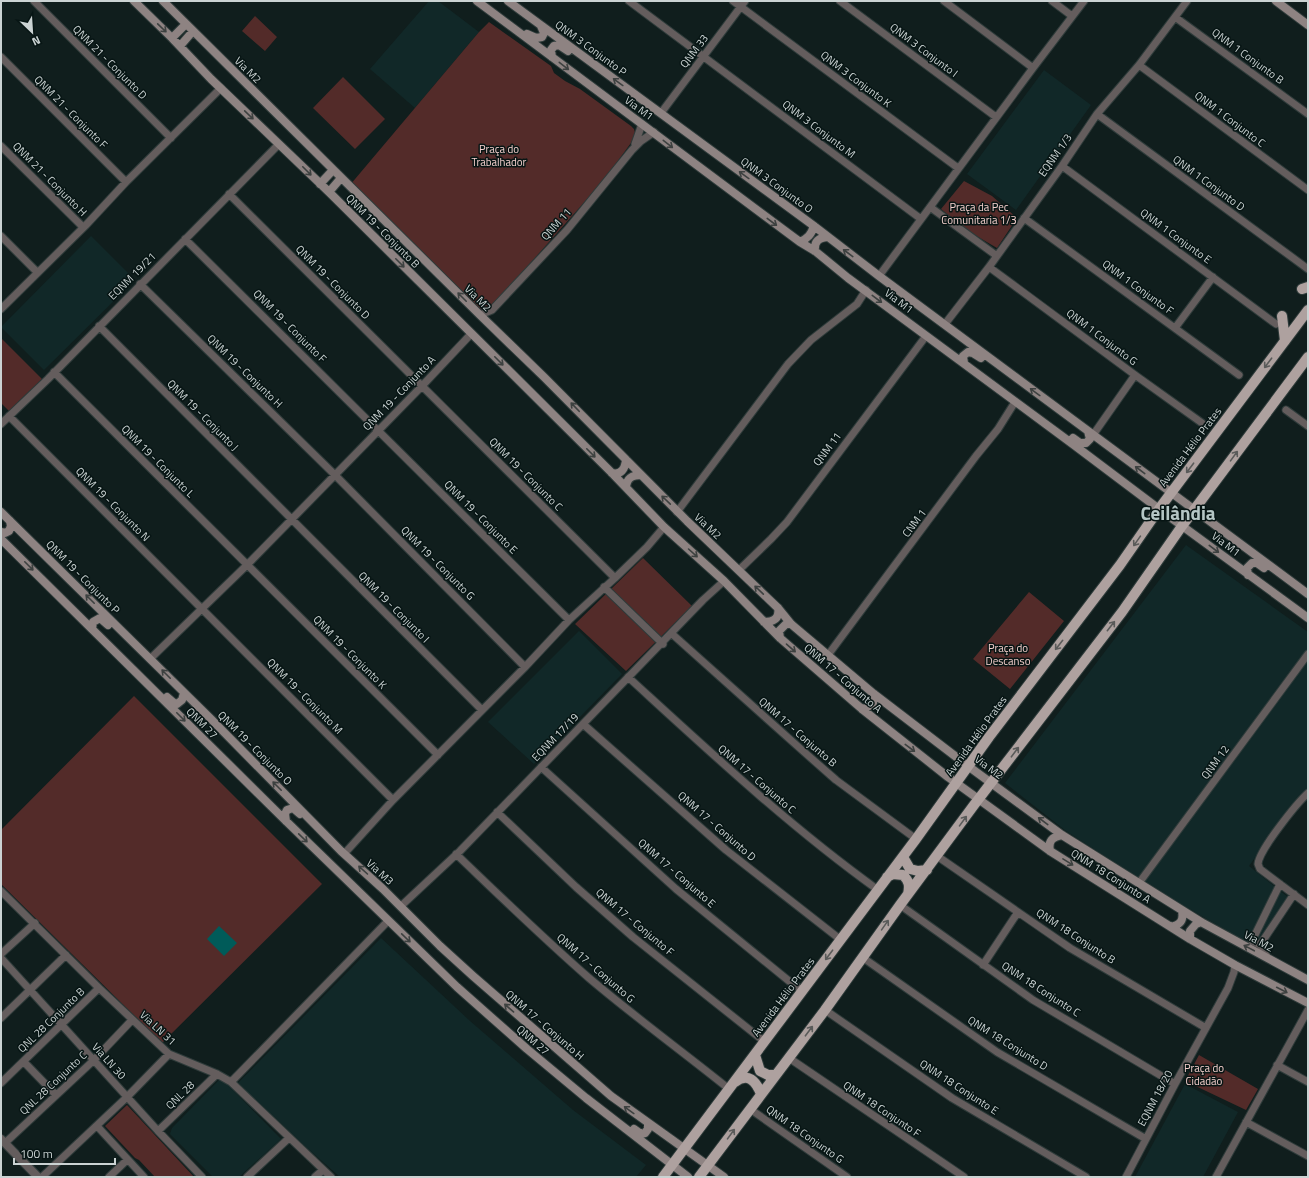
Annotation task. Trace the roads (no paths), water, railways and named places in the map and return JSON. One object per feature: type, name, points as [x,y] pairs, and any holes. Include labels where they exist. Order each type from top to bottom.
[{"type":"main road","points":[[134,1],[279,144]]},
{"type":"main road","name":"Via M2","points":[[163,1],[544,377],[677,512],[739,570],[778,608],[792,624],[828,656],[874,694],[968,766],[1062,835],[1182,911],[1308,980]]},
{"type":"main road","name":"Via M1","points":[[477,1],[800,242],[815,251],[926,336],[1159,509],[1308,618]]},
{"type":"main road","name":"QNM 3 Conjunto P","points":[[508,1],[661,113]]},
{"type":"main road","points":[[1281,3],[1308,25]]},
{"type":"main road","points":[[172,38],[186,24]]},
{"type":"main road","points":[[515,30],[525,32],[538,38],[542,37],[544,33],[541,26]]},
{"type":"main road","points":[[180,46],[193,31]]},
{"type":"main road","points":[[552,57],[551,50],[554,46],[559,45],[575,55],[592,62]]},
{"type":"main road","name":"QNM 3 Conjunto O","points":[[661,113],[879,276]]},
{"type":"main road","name":"QNM 19 - Conjunto B","points":[[279,144],[471,334]]},
{"type":"main road","points":[[320,184],[333,170]]},
{"type":"main road","points":[[329,192],[341,178]]},
{"type":"main road","points":[[800,242],[807,239],[812,234],[814,226]]},
{"type":"main road","points":[[815,251],[814,246],[817,240],[821,237],[827,237]]},
{"type":"main road","name":"Via M1","points":[[879,276],[1308,594]]},
{"type":"main road","name":"Avenida Hélio Prates","points":[[663,1177],[903,857],[956,782],[1023,692],[1120,565],[1159,509],[1285,340],[1304,319],[1308,310]]},
{"type":"main road","points":[[1279,320],[1285,340]]},
{"type":"main road","points":[[471,334],[612,473],[664,527],[724,581]]},
{"type":"main road","points":[[964,363],[963,356],[966,352],[970,351],[996,368],[1012,375]]},
{"type":"main road","points":[[699,1177],[825,1010],[908,894],[979,799],[1076,670],[1122,612],[1182,526],[1308,357]]},
{"type":"main road","points":[[1038,419],[1057,426],[1082,444],[1088,441],[1090,433]]},
{"type":"main road","points":[[612,473],[620,473],[625,468],[626,460]]},
{"type":"main road","points":[[626,487],[626,482],[631,477],[641,475]]},
{"type":"main road","name":"QNM 19 - Conjunto P","points":[[1,512],[148,657]]},
{"type":"main road","points":[[1,532],[5,533],[9,531],[11,526],[10,521]]},
{"type":"main road","name":"QNM 27","points":[[1,539],[286,821],[457,987],[527,1049],[592,1103],[672,1165]]},
{"type":"main road","points":[[1248,575],[1247,570],[1249,566],[1252,563],[1257,563],[1277,577],[1294,584]]},
{"type":"main road","name":"QNM 17 - Conjunto A","points":[[724,581],[780,638],[885,729],[956,782]]},
{"type":"main road","points":[[1289,604],[1308,612]]},
{"type":"main road","points":[[764,622],[773,621],[779,613],[778,608]]},
{"type":"main road","points":[[92,629],[93,622],[101,618],[126,643],[148,657]]},
{"type":"main road","points":[[780,638],[779,631],[786,624],[792,624]]},
{"type":"main road","name":"QNM 19 - Conjunto O","points":[[148,657],[342,852]]},
{"type":"main road","points":[[128,665],[146,676],[174,703],[180,703],[184,697],[184,692]]},
{"type":"main road","points":[[862,709],[873,703],[874,694]]},
{"type":"main road","points":[[956,782],[979,799]]},
{"type":"main road","name":"QNM 18 Conjunto A","points":[[979,799],[1050,851],[1190,939],[1235,965]]},
{"type":"main road","points":[[286,821],[284,816],[285,812],[290,809],[296,810],[318,832],[342,852]]},
{"type":"main road","points":[[1050,851],[1050,840],[1056,836],[1062,835]]},
{"type":"main road","name":"Via M3","points":[[342,852],[401,906]]},
{"type":"main road","points":[[903,857],[910,869],[918,871],[927,870]]},
{"type":"main road","points":[[887,878],[893,874],[903,875],[910,885],[908,894]]},
{"type":"main road","name":"QNM 17 - Conjunto H","points":[[401,906],[462,966],[566,1059],[611,1096],[684,1149]]},
{"type":"main road","points":[[1171,927],[1180,923],[1182,920],[1182,911]]},
{"type":"main road","points":[[1190,939],[1190,931],[1196,924],[1201,922]]},
{"type":"main road","points":[[1235,965],[1308,1003]]},
{"type":"main road","points":[[755,1055],[760,1071],[768,1075],[775,1075]]},
{"type":"main road","points":[[732,1086],[741,1078],[747,1078],[757,1085],[761,1094]]},
{"type":"main road","points":[[592,1103],[615,1114],[641,1134],[646,1131],[648,1124]]},
{"type":"main road","points":[[684,1149],[724,1177]]},
{"type":"main road","points":[[672,1165],[688,1177]]},
{"type":"street","name":"QNM 21 - Conjunto D","points":[[34,1],[171,138]]},
{"type":"street","name":"QNM 3 Conjunto M","points":[[629,1],[921,219]]},
{"type":"street","name":"QNM 3 Conjunto K","points":[[733,1],[743,4],[958,168]]},
{"type":"street","name":"QNM 3 Conjunto I","points":[[840,1],[996,117]]},
{"type":"street","points":[[944,1],[1033,68]]},
{"type":"street","points":[[1052,1],[1072,16]]},
{"type":"street","points":[[879,276],[996,117],[1084,1]]},
{"type":"street","name":"EQNM 1/3","points":[[945,324],[997,256],[1062,166],[1097,114],[1139,65],[1187,1]]},
{"type":"street","name":"QNM 33","points":[[661,113],[743,4]]},
{"type":"street","name":"QNM 1 Conjunto B","points":[[1176,17],[1308,114]]},
{"type":"street","name":"QNM 21 - Conjunto F","points":[[1,57],[126,182]]},
{"type":"street","name":"QNM 1 Conjunto C","points":[[1139,65],[1308,190]]},
{"type":"street","points":[[1,309],[221,88]]},
{"type":"street","name":"QNM 1 Conjunto D","points":[[1097,114],[1308,268]]},
{"type":"street","name":"QNM 11","points":[[632,150],[642,124]]},
{"type":"street","name":"QNM 11","points":[[480,315],[492,310],[567,230],[632,150],[641,141],[654,132]]},
{"type":"street","name":"EQNM 19/21","points":[[1,424],[279,144]]},
{"type":"street","name":"QNM 21 - Conjunto H","points":[[1,146],[83,227]]},
{"type":"street","name":"QNM 1 Conjunto E","points":[[1062,166],[1213,277],[1279,320]]},
{"type":"street","name":"QNM 19 - Conjunto D","points":[[229,194],[422,386]]},
{"type":"street","points":[[930,207],[997,256]]},
{"type":"street","name":"QNM 1 Conjunto F","points":[[1024,218],[1239,375]]},
{"type":"street","points":[[1,236],[37,272]]},
{"type":"street","name":"QNM 19 - Conjunto F","points":[[185,239],[378,430]]},
{"type":"street","name":"QNM 1 Conjunto G","points":[[989,267],[1202,423]]},
{"type":"street","points":[[1175,328],[1213,277]]},
{"type":"street","name":"QNM 19 - Conjunto H","points":[[140,284],[334,474]]},
{"type":"street","points":[[677,512],[788,364],[811,340],[857,304],[866,290]]},
{"type":"street","points":[[490,325],[492,310]]},
{"type":"street","name":"QNM 19 - Conjunto J","points":[[99,326],[291,519]]},
{"type":"street","name":"QNM 19 - Conjunto A","points":[[148,657],[247,565],[471,334]]},
{"type":"street","name":"QNM 11","points":[[739,570],[787,522],[926,336]]},
{"type":"street","name":"QNM 19 - Conjunto L","points":[[54,372],[247,565]]},
{"type":"street","points":[[1090,433],[1135,375]]},
{"type":"street","name":"QNM 19 - Conjunto C","points":[[422,386],[615,578]]},
{"type":"street","name":"CNM 1","points":[[828,656],[998,428],[1015,402]]},
{"type":"street","points":[[1286,410],[1308,426]]},
{"type":"street","name":"QNM 19 - Conjunto N","points":[[9,416],[201,608]]},
{"type":"street","name":"QNM 19 - Conjunto E","points":[[378,430],[569,620]]},
{"type":"street","name":"QNM 19 - Conjunto G","points":[[334,474],[525,667]]},
{"type":"street","name":"QNM 19 - Conjunto I","points":[[291,519],[482,710]]},
{"type":"street","points":[[342,852],[525,667],[569,620],[615,578],[664,527]]},
{"type":"street","name":"QNM 19 - Conjunto K","points":[[247,565],[438,755]]},
{"type":"street","name":"EQNM 17/19","points":[[401,906],[456,854],[662,644],[671,633],[724,581]]},
{"type":"street","points":[[604,587],[662,644]]},
{"type":"street","name":"QNM 19 - Conjunto M","points":[[201,608],[393,800]]},
{"type":"street","name":"QNM 17 - Conjunto B","points":[[671,633],[802,752],[836,780],[916,839]]},
{"type":"street","name":"QNM 12","points":[[1139,883],[1308,654]]},
{"type":"street","name":"QNM 17 - Conjunto C","points":[[628,677],[734,774],[799,828],[878,890]]},
{"type":"street","name":"QNM 17 - Conjunto D","points":[[584,724],[726,850],[841,940]]},
{"type":"street","name":"QNM 17 - Conjunto E","points":[[541,768],[676,889],[789,982],[803,991]]},
{"type":"street","points":[[1308,793],[1298,803],[1262,852],[1258,861],[1260,869],[1308,905]]},
{"type":"street","name":"QNM 17 - Conjunto F","points":[[497,812],[576,887],[634,937],[765,1042]]},
{"type":"street","name":"QNM 17 - Conjunto G","points":[[456,854],[522,918],[590,978],[653,1030],[732,1086]]},
{"type":"street","name":"QNM 18 Conjunto B","points":[[937,856],[1070,948],[1206,1028]]},
{"type":"street","points":[[1268,958],[1260,945],[1252,941],[1280,884]]},
{"type":"street","name":"Via LN 31","points":[[1,891],[99,988],[169,1054],[217,1074],[231,1082],[331,1177]]},
{"type":"street","points":[[1260,945],[1294,894]]},
{"type":"street","name":"QNM 18 Conjunto C","points":[[900,905],[1033,1000],[1175,1084]]},
{"type":"street","points":[[983,965],[1018,912]]},
{"type":"street","points":[[231,1082],[388,921]]},
{"type":"street","points":[[1,954],[35,923]]},
{"type":"street","points":[[1,1018],[66,955]]},
{"type":"street","name":"Via LN 30","points":[[1,958],[158,1132],[202,1177]]},
{"type":"street","name":"QNM 18 Conjunto D","points":[[862,958],[997,1052],[1146,1139]]},
{"type":"street","name":"EQNM 18/20","points":[[1126,1177],[1230,984],[1235,965]]},
{"type":"street","name":"QNL 28 Conjunto B","points":[[1,1083],[99,988]]},
{"type":"street","name":"QNM 18 Conjunto E","points":[[825,1010],[952,1098],[1086,1177]]},
{"type":"street","points":[[1216,1177],[1308,1010]]},
{"type":"street","name":"QNL 28 Conjunto C","points":[[3,1141],[94,1060],[132,1020]]},
{"type":"street","points":[[42,1177],[127,1097],[169,1054]]},
{"type":"street","name":"QNM 18 Conjunto F","points":[[789,1058],[964,1177]]},
{"type":"street","points":[[24,1062],[56,1095]]},
{"type":"street","points":[[1277,1065],[1308,1082]]},
{"type":"street","name":"QNL 28","points":[[158,1132],[217,1074]]},
{"type":"street","name":"QNM 18 Conjunto G","points":[[750,1108],[847,1177]]},
{"type":"street","points":[[1246,1122],[1308,1156]]},
{"type":"street","points":[[97,1126],[144,1177]]},
{"type":"street","points":[[247,1177],[290,1138]]},
{"type":"street","points":[[3,1141],[38,1177]]},
{"type":"street","points":[[109,1177],[127,1160]]},
{"type":"street","points":[[315,1177],[323,1170]]},
{"type":"water","points":[[219,926],[237,943],[224,956],[207,939]]},
{"type":"district","name":"Ceilândia","points":[[1178,512]]},
{"type":"park label","name":"Praça do Trabalhador","points":[[499,155]]},
{"type":"park label","name":"Praça da Pec Comunitaria 1/3","points":[[979,213]]},
{"type":"park label","name":"Praça do Descanso","points":[[1008,654]]},
{"type":"park label","name":"Praça do Cidadão","points":[[1204,1074]]}]
